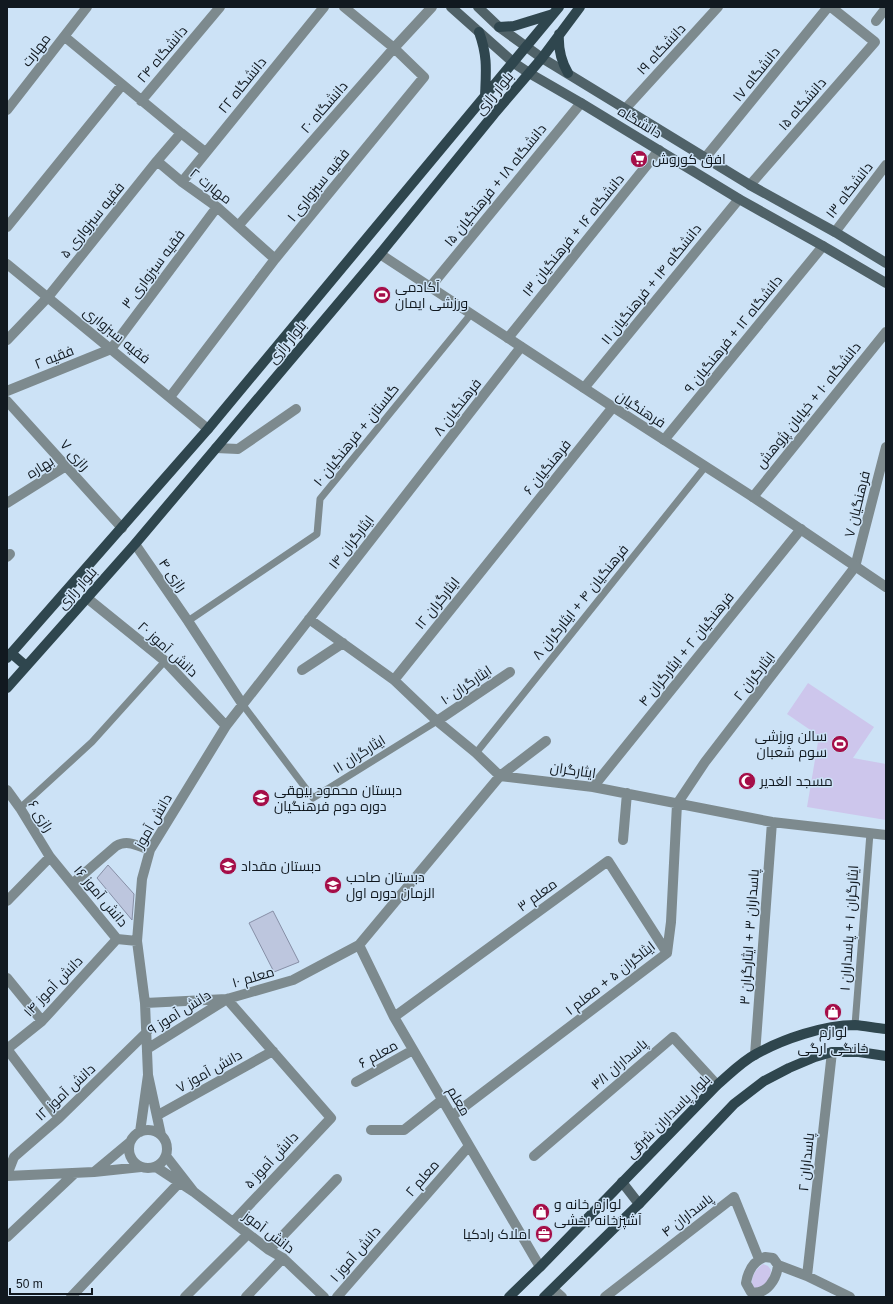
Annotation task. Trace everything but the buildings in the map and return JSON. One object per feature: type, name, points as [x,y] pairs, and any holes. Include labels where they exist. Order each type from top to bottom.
[{"type":"main road","name":"دانشگاه","points":[[451,7],[514,63],[529,73],[640,138],[739,199],[886,283]]},
{"type":"main road","name":"دانشگاه","points":[[478,7],[499,27],[542,58],[750,185],[835,232],[886,263]]},
{"type":"main road","name":"بلوار رازی","points":[[7,688],[135,544],[380,254],[494,114],[542,58],[580,7]]},
{"type":"main road","points":[[499,27],[514,26],[556,10],[569,20]]},
{"type":"main road","name":"بلوار رازی","points":[[9,655],[208,429],[514,63],[556,10]]},
{"type":"main road","points":[[479,32],[485,47],[487,61],[482,100],[494,114]]},
{"type":"main road","points":[[559,34],[558,46],[562,63],[568,73]]},
{"type":"main road","points":[[640,138],[650,125]]},
{"type":"main road","points":[[9,655],[26,666]]},
{"type":"main road","name":"بلوار پاسداران شرقی","points":[[509,1297],[540,1268],[717,1085],[736,1068],[755,1055],[796,1036],[823,1029],[855,1025],[886,1029]]},
{"type":"main road","points":[[544,1297],[639,1204],[734,1104],[764,1081],[789,1068],[815,1057],[832,1052],[859,1052],[886,1056]]},
{"type":"main road","points":[[622,1182],[639,1204]]},
{"type":"street","name":"مهارت","points":[[7,110],[87,7]]},
{"type":"street","name":"دانشگاه ۲۴","points":[[141,101],[220,7]]},
{"type":"street","name":"دانشگاه ۲۲","points":[[182,182],[324,7]]},
{"type":"street","name":"فقیه سبزواری ۱","points":[[170,397],[275,260],[424,77],[394,48],[344,7]]},
{"type":"street","name":"دانشگاه ۲۰","points":[[238,226],[394,48],[432,7]]},
{"type":"street","name":"دانشگاه ۱۹","points":[[625,109],[718,7]]},
{"type":"street","name":"دانشگاه ۱۵","points":[[750,185],[874,42],[830,7]]},
{"type":"street","name":"دانشگاه ۱۷","points":[[705,158],[830,7]]},
{"type":"street","points":[[876,21],[886,8]]},
{"type":"street","name":"مهارت ۲","points":[[65,37],[141,101],[205,152]]},
{"type":"street","points":[[7,227],[122,84]]},
{"type":"street","name":"دانشگاه ۱۸ + فرهنگیان ۱۵","points":[[430,286],[581,103]]},
{"type":"street","points":[[157,161],[181,133]]},
{"type":"street","name":"دانشگاه ۱۶ + فرهنگیان ۱۳","points":[[508,338],[659,150]]},
{"type":"street","name":"مهارت ۲","points":[[157,161],[182,182],[217,207],[275,260]]},
{"type":"street","name":"فقیه سبزواری ۵","points":[[7,340],[48,297],[157,161]]},
{"type":"street","name":"دانشگاه ۱۳","points":[[835,232],[886,165]]},
{"type":"street","name":"دانشگاه ۱۴ + فرهنگیان ۱۱","points":[[584,388],[739,199]]},
{"type":"street","name":"فقیه سبزواری ۳","points":[[111,349],[217,207]]},
{"type":"street","name":"دانشگاه ۱۲ + فرهنگیان ۹","points":[[664,440],[823,246]]},
{"type":"street","name":"فرهنگیان","points":[[380,254],[613,408],[753,497],[886,587]]},
{"type":"street","name":"فقیه سبزواری","points":[[7,264],[208,429]]},
{"type":"street","name":"دانشگاه ۱۰ + خیابان پژوهش","points":[[753,497],[886,332]]},
{"type":"street","name":"فرهنگیان ۸","points":[[415,483],[521,347]]},
{"type":"street","name":"فقیه ۲","points":[[7,391],[111,349]]},
{"type":"street","name":"رازی ۷","points":[[7,401],[122,528]]},
{"type":"street","name":"فرهنگیان ۶","points":[[503,544],[613,408]]},
{"type":"street","points":[[216,448],[238,449],[296,409]]},
{"type":"street","name":"فرهنگیان ۷","points":[[855,567],[886,447]]},
{"type":"street","name":"بهاره","points":[[7,503],[66,466]]},
{"type":"street","name":"ایثارگران ۱۴","points":[[309,619],[415,483]]},
{"type":"street","name":"فرهنگیان ۲ + ایثارگران ۴","points":[[593,787],[801,529]]},
{"type":"street","name":"رازی ۴","points":[[135,544],[243,705]]},
{"type":"street","name":"ایثارگران ۱۲","points":[[394,680],[503,544]]},
{"type":"street","name":"ایثارگران ۲","points":[[677,804],[705,762],[855,567]]},
{"type":"street","name":"دانش آموز ۲۰","points":[[87,598],[165,661],[226,726]]},
{"type":"street","points":[[309,619],[394,680],[437,721],[476,753],[500,776]]},
{"type":"street","name":"دانش آموز","points":[[148,1075],[145,1003],[137,941],[142,879],[150,850],[226,726],[309,619]]},
{"type":"street","points":[[302,670],[343,643]]},
{"type":"street","name":"ایثارگران ۱۰","points":[[437,721],[510,672]]},
{"type":"street","points":[[359,945],[500,776],[546,741]]},
{"type":"street","name":"ایثارگران","points":[[500,776],[593,787],[772,822],[886,835]]},
{"type":"street","name":"رازی ۶","points":[[7,790],[20,808],[50,857]]},
{"type":"street","points":[[623,840],[627,793]]},
{"type":"street","name":"ایثاگران ۵ + معلم ۱","points":[[452,1116],[667,953],[671,922],[677,804]]},
{"type":"street","name":"پاسداران ۳ + ایثارگران ۳","points":[[755,1055],[772,822]]},
{"type":"street","points":[[72,884],[116,846],[123,842],[132,843],[150,850]]},
{"type":"street","points":[[7,901],[50,857]]},
{"type":"street","name":"دانش آموز ۱۶","points":[[50,857],[117,939],[137,941]]},
{"type":"street","name":"معلم ۳","points":[[394,1017],[608,861],[667,953]]},
{"type":"street","name":"دانش آموز ۱۴","points":[[7,1049],[42,1021],[117,939]]},
{"type":"street","name":"معلم ۱۰","points":[[145,1003],[227,999],[293,980],[359,945]]},
{"type":"street","name":"معلم","points":[[359,945],[394,1017],[540,1268]]},
{"type":"street","points":[[7,978],[42,1021]]},
{"type":"street","points":[[227,999],[273,1051]]},
{"type":"street","name":"دانش آموز ۹","points":[[147,1049],[227,999]]},
{"type":"street","name":"دانش آموز ۱۲","points":[[7,1175],[14,1157],[59,1118],[147,1032]]},
{"type":"street","name":"پاسداران ۳/۱","points":[[534,1156],[673,1037],[717,1085]]},
{"type":"street","points":[[7,1049],[59,1118]]},
{"type":"street","name":"معلم ۶","points":[[356,1082],[413,1050]]},
{"type":"street","name":"دانش آموز ۷","points":[[158,1115],[273,1051]]},
{"type":"street","name":"دانش آموز ۵","points":[[233,1222],[331,1118],[273,1051]]},
{"type":"street","name":"پاسداران ۲","points":[[807,1276],[832,1052]]},
{"type":"street","points":[[130,1142],[129,1154],[132,1160],[141,1167],[146,1169],[156,1167],[164,1161],[167,1145],[162,1135],[148,1075]]},
{"type":"street","points":[[140,1132],[148,1075]]},
{"type":"street","points":[[370,1130],[404,1130],[442,1100]]},
{"type":"street","points":[[94,1172],[130,1142],[136,1134],[151,1130],[162,1135]]},
{"type":"street","name":"معلم ۲","points":[[395,1229],[469,1146]]},
{"type":"street","name":"دانش آموز","points":[[166,1156],[194,1192]]},
{"type":"street","points":[[7,1175],[94,1172],[141,1167]]},
{"type":"street","name":"دانش آموز","points":[[156,1167],[194,1192],[269,1250],[283,1258],[324,1297]]},
{"type":"street","points":[[7,1237],[76,1173]]},
{"type":"street","points":[[269,1250],[337,1179]]},
{"type":"street","points":[[71,1297],[179,1183]]},
{"type":"street","name":"پاسداران ۴","points":[[605,1297],[734,1197],[760,1259]]},
{"type":"street","name":"دانش آموز ۱","points":[[336,1297],[395,1229]]},
{"type":"street","points":[[185,1297],[248,1234]]},
{"type":"street","points":[[778,1264],[775,1277],[768,1288],[758,1293],[749,1294],[746,1284],[747,1277],[752,1266],[760,1259],[765,1257],[773,1258],[778,1264],[807,1276],[844,1296]]},
{"type":"street","points":[[246,1297],[283,1258]]},
{"type":"street","points":[[553,1289],[562,1297]]},
{"type":"lane","name":"گلستان + فرهنگیان ۱۰","points":[[188,621],[317,534],[320,499],[471,314]]},
{"type":"lane","name":"فرهنگیان ۴ + ایثارگران ۸","points":[[476,753],[705,467]]},
{"type":"lane","points":[[20,808],[92,742],[165,661]]},
{"type":"lane","name":"ایثارگران ۱۱","points":[[243,705],[313,798],[437,721]]},
{"type":"lane","name":"ایثارگران ۱ + پاسداران ۱","points":[[855,1025],[870,833]]},
{"type":"shaded area","name":"سالن ورزشی سوم شعبان","points":[[808,683],[874,727],[853,758],[886,764],[886,820],[807,807],[819,736],[787,714]]},
{"type":"shaded area","points":[[763,1264],[768,1266],[771,1270],[769,1278],[765,1284],[755,1290],[752,1286],[753,1276]]},
{"type":"place","name":"افق کوروش","points":[[639,159]]},
{"type":"place","name":"آکادمی ورزشی ایمان","points":[[382,295]]},
{"type":"place","name":"سالن ورزشی سوم شعبان","points":[[840,744]]},
{"type":"place","name":"مسجد الغدیر","points":[[747,781]]},
{"type":"place","name":"دبستان محمود بیهقی دوره دوم فرهنگیان","points":[[261,798]]},
{"type":"place","name":"دبستان مقداد","points":[[228,866]]},
{"type":"place","name":"دبستان صاحب الزمان دوره اول","points":[[333,885]]},
{"type":"place","name":"لوازم خانگی ارگی","points":[[833,1012]]},
{"type":"place","name":"لوازم خانه و آشپزخانه بخشی","points":[[541,1212]]},
{"type":"place","name":"املاک رادکیا","points":[[544,1234]]}]
